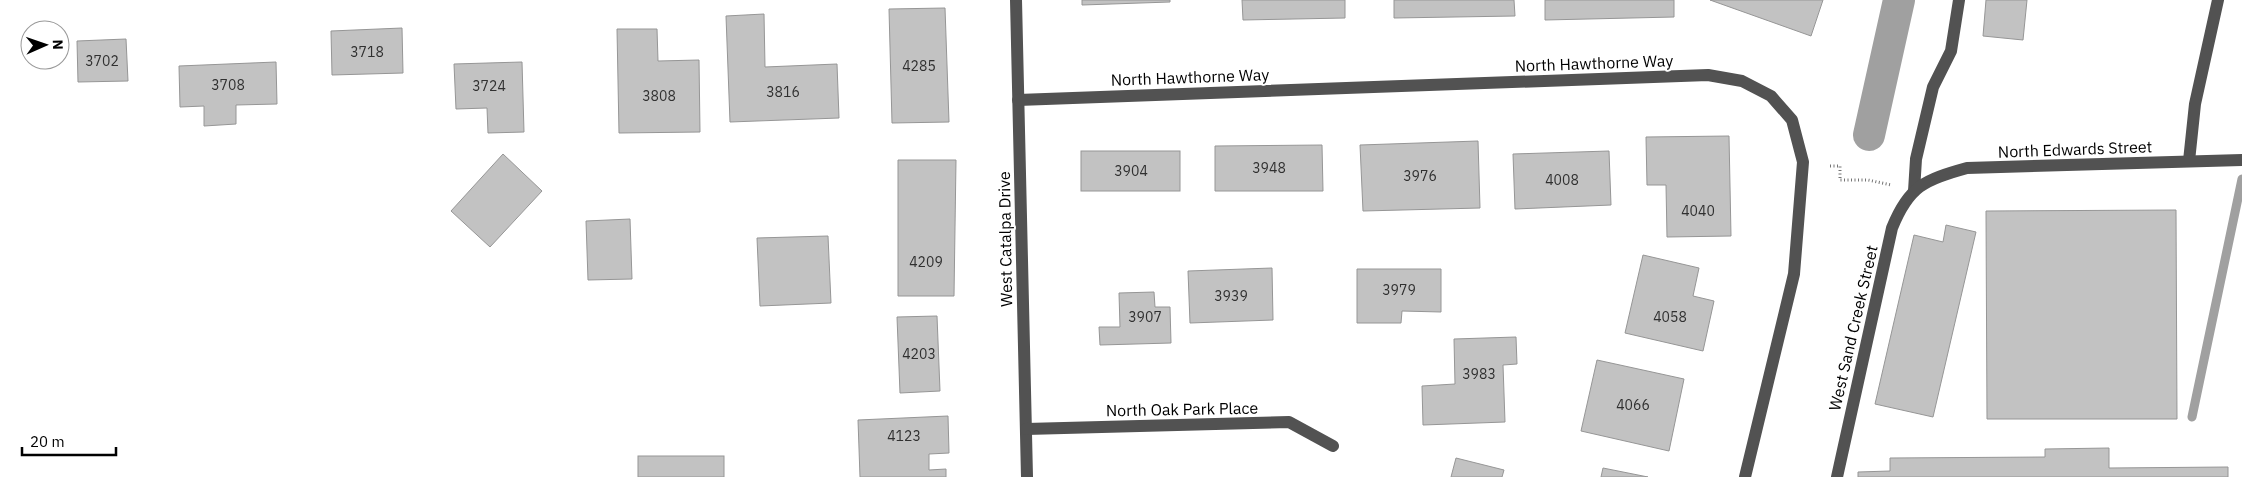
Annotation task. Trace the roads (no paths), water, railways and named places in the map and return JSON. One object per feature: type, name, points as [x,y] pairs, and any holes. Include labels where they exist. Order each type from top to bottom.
[{"type":"street","name":"West Catalpa Drive","points":[[1016,0],[1027,477]]},
{"type":"street","points":[[1914,190],[1916,160],[1933,87],[1951,51],[1959,0]]},
{"type":"street","points":[[2190,161],[2195,104],[2218,0]]},
{"type":"street","name":"North Hawthorne Way","points":[[1018,100],[1708,75],[1742,81],[1771,96],[1792,120],[1803,162],[1794,274],[1745,477]]},
{"type":"street","name":"North Edwards Street","points":[[1914,190],[1936,176],[1967,168],[2242,160]]},
{"type":"street","name":"West Sand Creek Street","points":[[1836,477],[1892,228],[1901,206],[1914,190]]},
{"type":"street","name":"North Oak Park Place","points":[[1026,429],[1289,422],[1334,446]]},
{"type":"waterway","points":[[1869,135],[1899,0]]},
{"type":"waterway","points":[[2192,417],[2242,179]]}]
